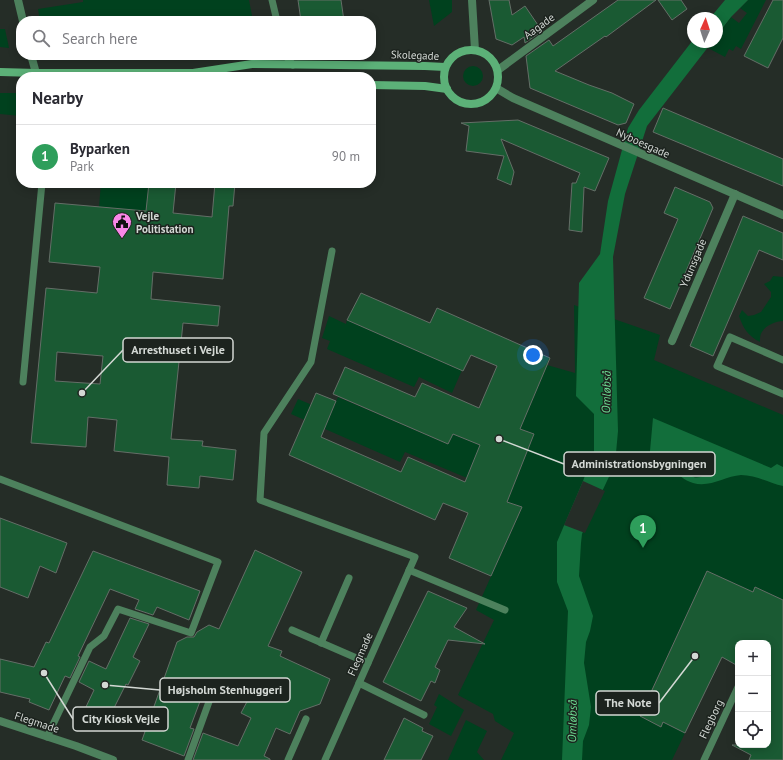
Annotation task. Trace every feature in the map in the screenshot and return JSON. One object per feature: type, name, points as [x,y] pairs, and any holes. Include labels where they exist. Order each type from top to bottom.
[{"type":"street","points":[[18,0],[22,16]]},
{"type":"street","points":[[472,0],[475,50]]},
{"type":"street","name":"Aagade","points":[[498,70],[593,0]]},
{"type":"street","points":[[475,50],[489,56],[495,63],[498,70],[498,79],[496,88],[489,97],[479,103],[468,104],[452,97],[447,89],[444,78],[445,67],[458,52],[475,50]]},
{"type":"street","points":[[32,60],[36,72]]},
{"type":"street","name":"Skolegade","points":[[200,72],[252,64],[445,67]]},
{"type":"street","name":"Skolegade","points":[[0,72],[16,72]]},
{"type":"street","points":[[376,85],[425,86],[447,89]]},
{"type":"street","name":"Nyboesgade","points":[[496,88],[513,98],[783,214]]},
{"type":"street","name":"Ydunsgade","points":[[672,341],[735,194]]},
{"type":"street","name":"Flegmade","points":[[0,721],[113,760]]},
{"type":"lane","points":[[272,0],[276,16]]},
{"type":"lane","points":[[289,60],[293,65]]},
{"type":"lane","points":[[23,382],[42,188]]},
{"type":"lane","name":"Flegmade","points":[[325,760],[415,557],[260,500],[264,433],[311,362],[332,251]]},
{"type":"lane","points":[[783,360],[730,337],[717,366],[783,394]]},
{"type":"lane","points":[[0,479],[218,562],[191,633],[118,609],[104,636],[90,647],[47,737]]},
{"type":"lane","points":[[409,570],[505,610]]},
{"type":"lane","points":[[321,643],[349,578]]},
{"type":"lane","points":[[292,630],[368,663]]},
{"type":"lane","points":[[359,683],[424,715]]},
{"type":"lane","name":"Flegborg","points":[[704,760],[735,693]]},
{"type":"lane","points":[[188,760],[210,699]]},
{"type":"lane","points":[[288,760],[306,719]]},
{"type":"shaded area","points":[[83,0],[249,0],[252,16],[39,16],[38,9],[83,2]]},
{"type":"shaded area","points":[[429,0],[452,0],[452,12],[434,26]]},
{"type":"shaded area","points":[[748,0],[766,0],[741,49],[736,46],[733,51],[729,49],[725,57],[708,48],[723,48],[723,27],[731,17],[739,23],[747,13],[740,8]]},
{"type":"shaded area","points":[[0,29],[5,29],[9,48],[0,47]]},
{"type":"shaded area","points":[[473,66],[480,69],[483,76],[480,83],[473,86],[466,83],[463,76],[466,69]]},
{"type":"shaded area","points":[[0,93],[16,93],[16,116],[0,114]]},
{"type":"shaded area","points":[[101,188],[148,188],[146,211],[99,207]]},
{"type":"shaded area","points":[[773,276],[783,277],[783,321],[766,327],[761,334],[760,342],[746,331],[739,316],[742,310],[748,316],[761,312],[771,297],[771,292],[764,284],[770,281]]},
{"type":"shaded area","points":[[574,305],[660,335],[654,360],[783,415],[783,600],[755,587],[750,597],[729,581],[707,571],[640,715],[661,727],[663,722],[685,733],[672,760],[501,760],[514,733],[495,721],[493,714],[458,695],[494,620],[476,610],[522,507],[507,502],[534,434],[520,429],[547,365],[575,373]]},
{"type":"shaded area","points":[[329,316],[346,324],[347,320],[462,370],[452,393],[419,377],[414,387],[327,349],[330,341],[322,338]]},
{"type":"shaded area","points":[[338,397],[448,444],[453,434],[480,445],[467,478],[405,452],[400,462],[291,414],[298,399],[331,413]]},
{"type":"shaded area","points":[[439,694],[464,710],[451,736],[429,724],[437,707],[434,705]]},
{"type":"shaded area","points":[[466,720],[487,731],[477,752],[484,760],[448,760]]},
{"type":"water","points":[[725,0],[748,0],[723,27],[723,12],[715,12]]},
{"type":"water","name":"Omløbså","points":[[687,48],[707,48],[647,126],[625,194],[613,257],[618,431],[615,464],[582,534],[581,543],[579,576],[593,616],[586,642],[584,663],[591,707],[589,725],[583,741],[582,760],[562,760],[568,611],[557,582],[557,542],[594,451],[594,414],[576,396],[579,283],[600,254],[608,201],[628,128],[639,110]]},
{"type":"water","points":[[653,418],[771,468],[777,464],[783,467],[783,486],[747,475],[729,477],[705,484],[693,483],[663,465],[649,462]],"holes":[[[698,460],[704,462],[707,468],[704,475],[699,477],[694,477],[691,475],[688,468],[690,465]]]},
{"type":"pier","points":[[583,481],[605,491],[585,533],[564,525]]},
{"type":"building","points":[[298,0],[341,0],[343,16],[300,16]]},
{"type":"building","points":[[489,0],[509,0],[512,15],[525,6],[542,31],[525,43],[524,37],[512,45],[496,39]]},
{"type":"building","points":[[618,0],[656,0],[606,37],[605,36],[555,71],[612,93],[634,104],[626,123],[618,125],[530,88],[526,56],[549,40],[553,46]]},
{"type":"building","points":[[658,0],[681,0],[687,9],[672,20]]},
{"type":"building","points":[[773,0],[783,0],[783,38],[768,68],[744,56]]},
{"type":"building","points":[[663,108],[783,159],[783,186],[653,132]]},
{"type":"building","points":[[518,120],[609,158],[595,191],[584,187],[582,232],[569,230],[572,183],[576,183],[580,173],[501,139],[514,172],[511,185],[497,179],[504,156],[466,151],[469,126],[461,123]]},
{"type":"building","points":[[675,187],[710,202],[713,208],[670,309],[644,298],[678,219],[664,213]]},
{"type":"building","points":[[148,188],[176,188],[173,213],[212,217],[215,188],[235,188],[233,206],[229,206],[223,279],[153,272],[151,299],[220,306],[218,326],[183,323],[171,439],[203,441],[202,446],[236,450],[233,480],[200,476],[199,488],[167,485],[169,457],[114,451],[117,420],[88,417],[86,447],[31,443],[46,288],[97,293],[100,267],[49,262],[55,203],[146,211]],"holes":[[[57,352],[103,356],[100,384],[55,381]]]},
{"type":"building","points":[[743,216],[783,233],[783,260],[759,250],[713,356],[690,346]]},
{"type":"building","points":[[361,293],[430,323],[437,308],[550,358],[520,429],[534,434],[507,502],[522,507],[491,576],[449,558],[468,513],[443,503],[435,520],[289,455],[316,393],[336,401],[321,437],[401,472],[408,457],[465,482],[480,445],[453,434],[448,444],[333,394],[345,367],[415,397],[422,383],[479,408],[497,366],[471,355],[463,371],[347,320]]},
{"type":"building","points":[[0,518],[67,543],[56,573],[40,566],[28,598],[0,587]]},
{"type":"building","points":[[255,550],[302,572],[268,646],[282,651],[280,656],[330,679],[320,704],[300,711],[290,734],[276,728],[264,756],[270,760],[193,760],[203,733],[238,746],[251,718],[241,713],[250,696],[222,689],[220,694],[205,688],[190,728],[194,729],[184,756],[142,740],[177,642],[187,637],[194,637],[197,632],[209,625],[219,629]]},
{"type":"building","points":[[93,551],[200,591],[189,620],[157,607],[153,615],[135,609],[139,600],[110,589],[78,656],[80,657],[70,678],[65,676],[49,710],[29,702],[30,699],[0,692],[0,659],[34,667],[46,642],[49,643]]},
{"type":"building","points":[[707,571],[753,592],[755,587],[783,600],[783,760],[749,760],[751,755],[738,748],[771,748],[771,640],[735,640],[735,664],[722,657],[685,733],[663,722],[661,727],[640,716]]},
{"type":"building","points":[[428,591],[467,608],[454,627],[485,644],[448,640],[435,667],[440,670],[435,683],[431,681],[421,701],[383,682]]},
{"type":"building","points":[[130,618],[149,624],[133,657],[140,661],[128,685],[126,684],[108,720],[85,709],[94,690],[79,682],[89,661],[106,669]]},
{"type":"building","points":[[404,718],[423,728],[422,731],[433,736],[421,760],[384,760]]},
{"type":"place","name":"Vejle Politistation","points":[[122,239]]},
{"type":"place","name":"Arresthuset i Vejle","points":[[82,393]]},
{"type":"place","name":"Administrationsbygningen","points":[[499,439]]},
{"type":"place","name":"Byparken","points":[[643,548]]},
{"type":"place","name":"The Note","points":[[695,656]]},
{"type":"place","name":"City Kiosk Vejle","points":[[44,673]]},
{"type":"place","name":"Højsholm Stenhuggeri","points":[[105,685]]}]
